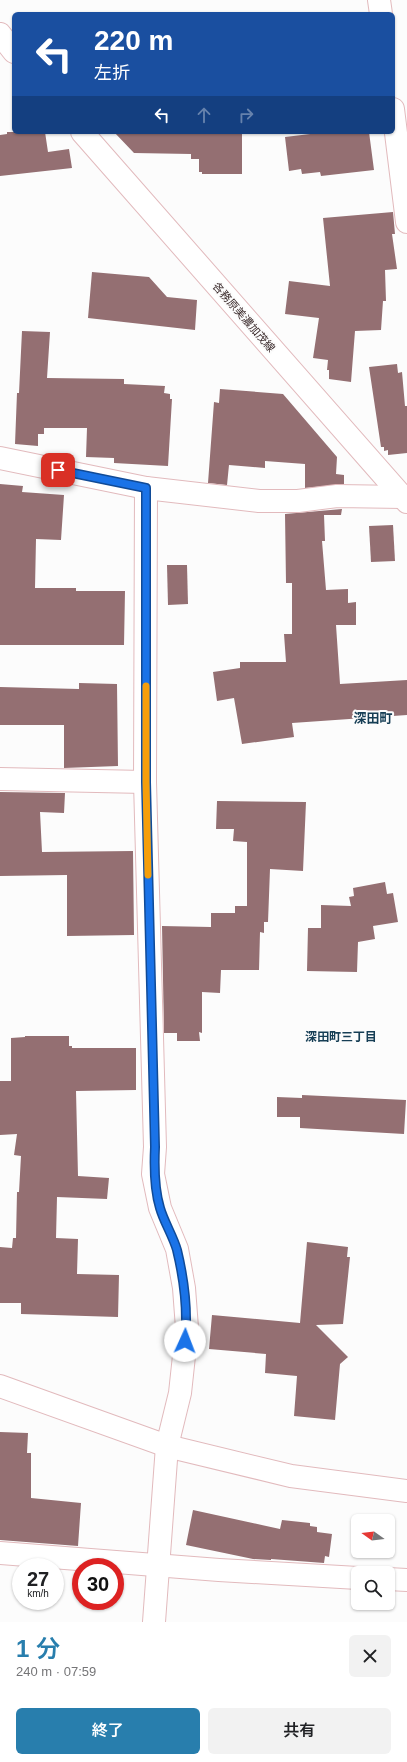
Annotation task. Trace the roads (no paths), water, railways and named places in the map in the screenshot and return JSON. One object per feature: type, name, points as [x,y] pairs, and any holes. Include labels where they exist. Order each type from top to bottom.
[{"type":"street","points":[[380,0],[381,12]]},
{"type":"street","points":[[0,34],[12,49]]},
{"type":"street","points":[[395,125],[407,221]]},
{"type":"street","name":"各務原美濃加茂線","points":[[84,134],[405,500]]},
{"type":"street","points":[[0,458],[146,488],[259,501],[298,501],[337,496],[405,500]]},
{"type":"street","points":[[146,488],[146,782],[155,1147],[153,1174],[160,1208],[177,1249],[184,1288],[187,1328],[180,1393],[168,1446],[154,1622]]},
{"type":"street","points":[[0,779],[146,782]]},
{"type":"street","points":[[0,1386],[168,1446],[291,1476],[407,1491]]},
{"type":"street","points":[[0,1553],[351,1578]]},
{"type":"street","points":[[395,1579],[407,1580]]},
{"type":"district","name":"深田町","points":[[373,718]]},
{"type":"district","name":"深田町三丁目","points":[[341,1037]]}]
